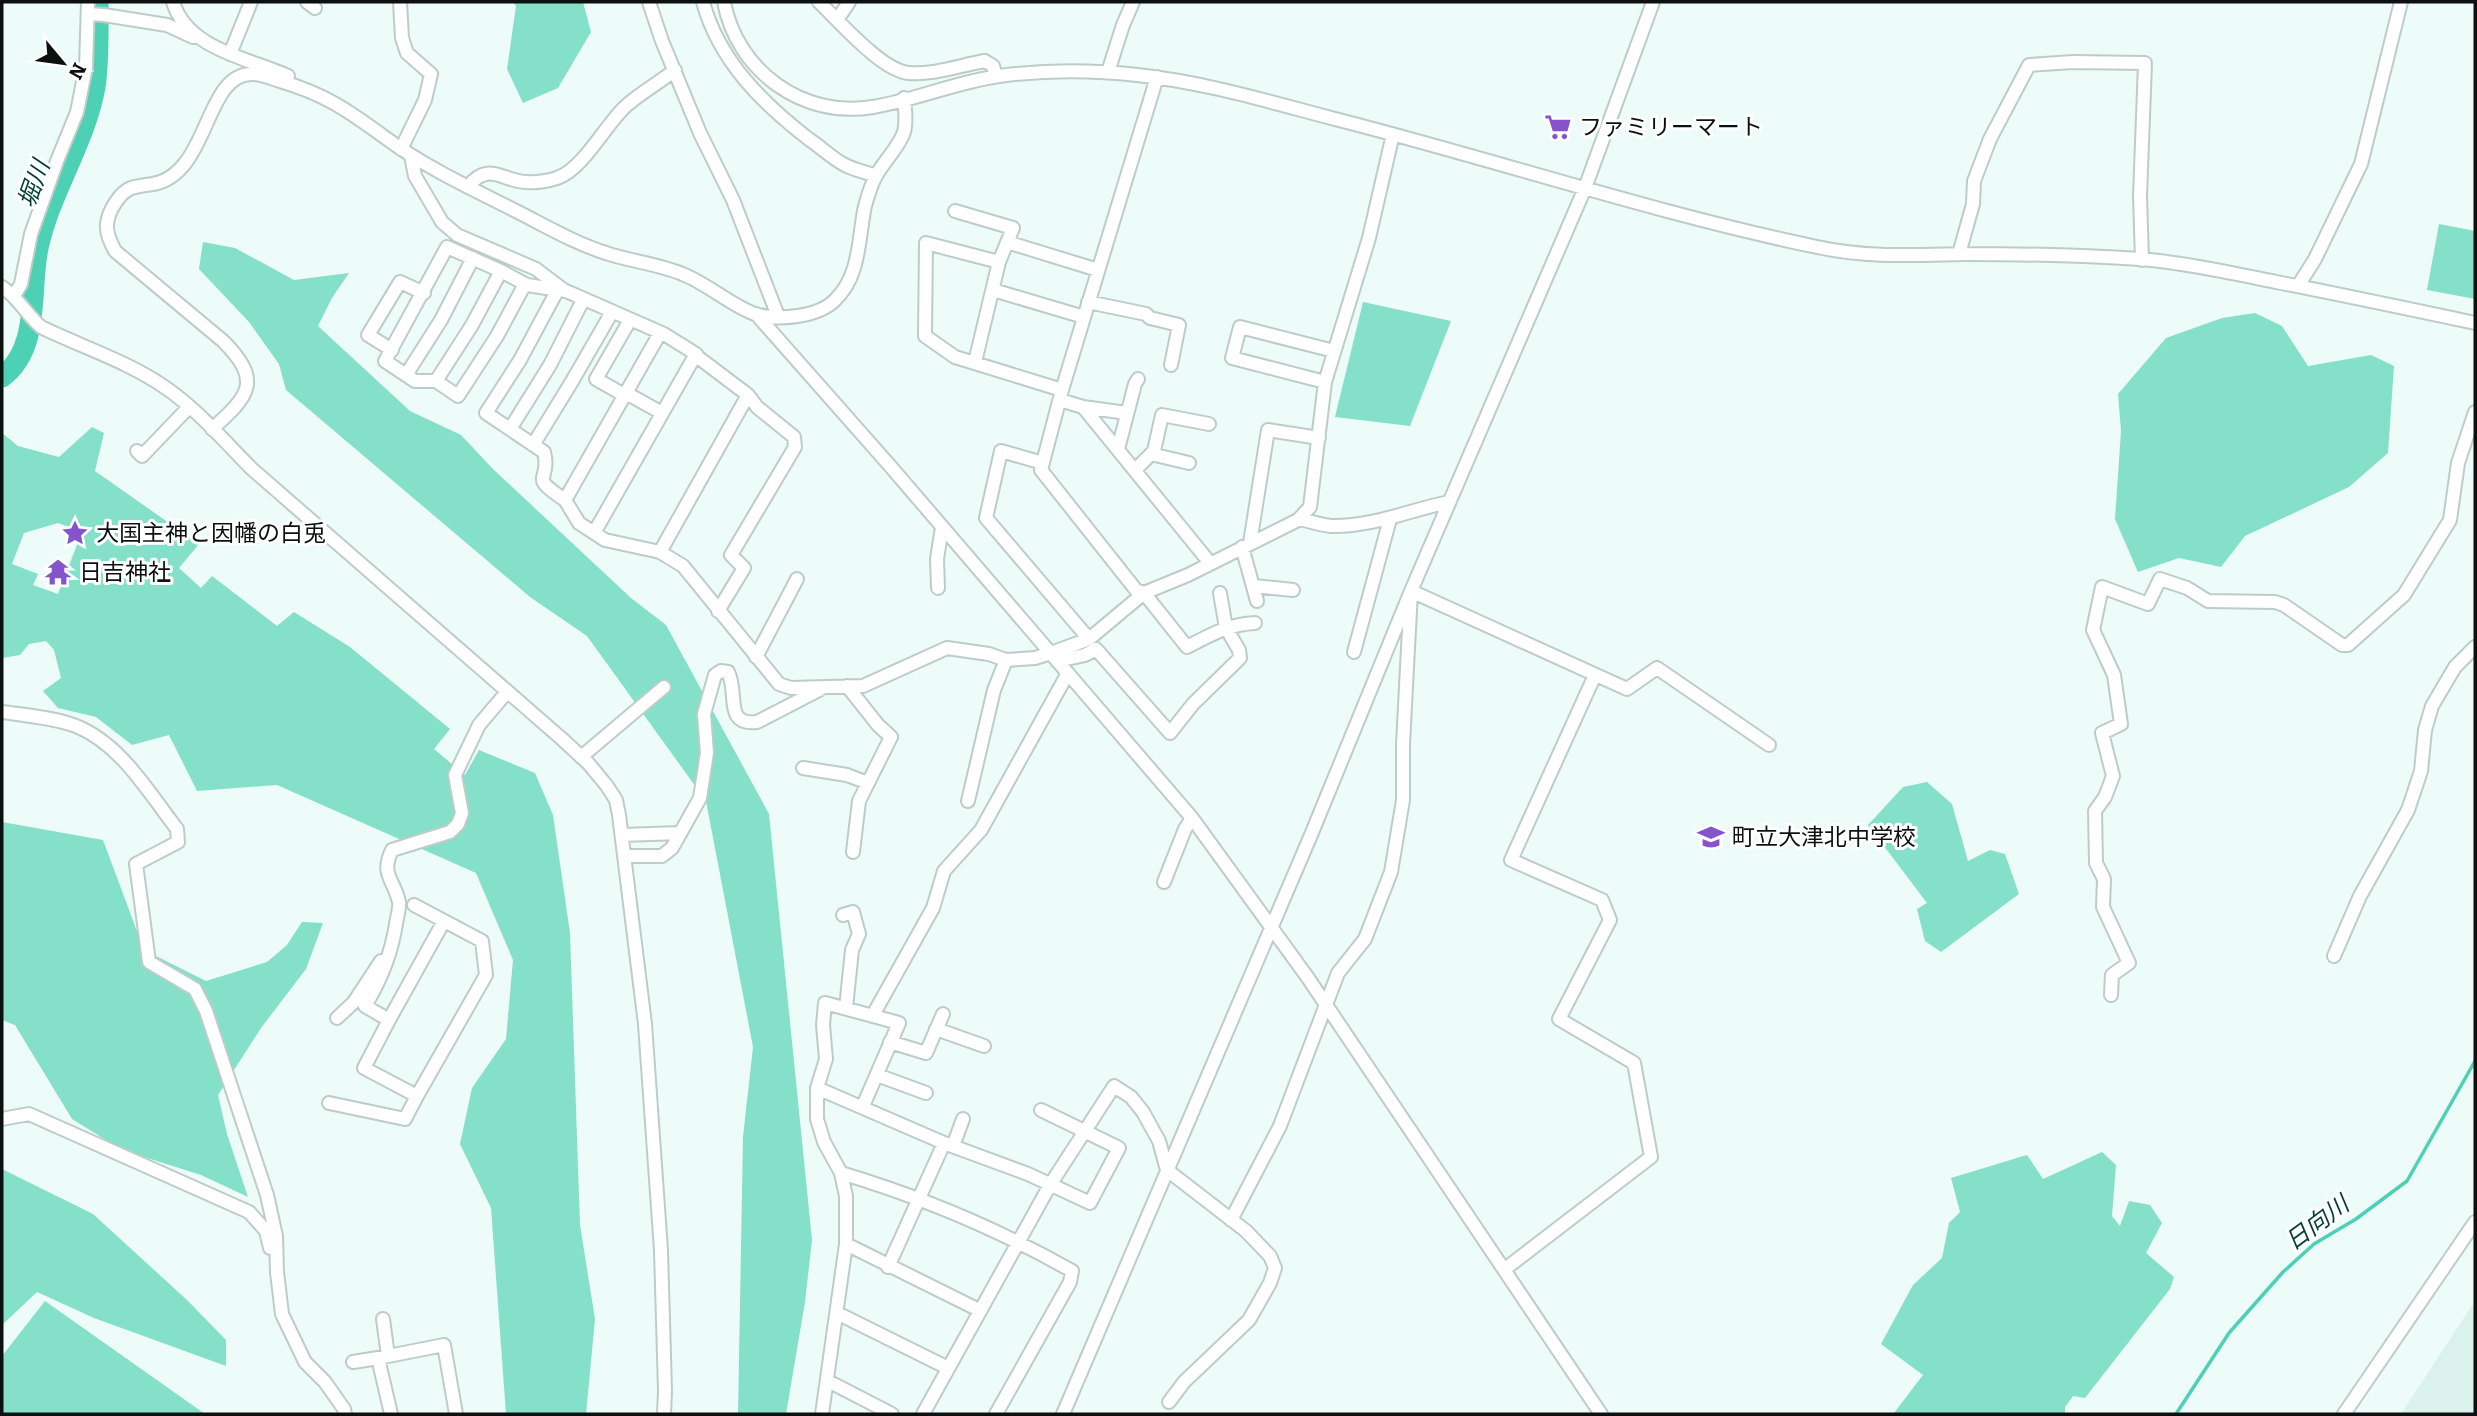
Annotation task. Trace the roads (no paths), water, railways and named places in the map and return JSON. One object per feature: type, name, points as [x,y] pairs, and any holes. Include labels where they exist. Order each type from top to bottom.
[{"type":"street","points":[[173,2],[180,22],[206,43]]},
{"type":"street","points":[[230,54],[251,2]]},
{"type":"street","points":[[400,2],[402,38],[407,53],[431,75],[406,152],[415,176],[442,222],[468,240],[536,269],[561,291]]},
{"type":"street","points":[[649,2],[700,133],[733,200],[778,316]]},
{"type":"street","points":[[703,2],[720,46],[763,99],[788,123],[846,166],[876,176]]},
{"type":"street","points":[[724,2],[736,40],[753,65],[771,82],[811,103],[847,109],[868,108],[996,76],[1108,72],[1157,77],[1252,97],[1393,134],[1698,219],[1852,254],[1896,257],[2022,254],[2142,260],[2201,267],[2475,323]]},
{"type":"street","points":[[820,2],[883,61],[905,73],[985,61],[993,66],[996,76]]},
{"type":"street","points":[[837,20],[849,2]]},
{"type":"street","points":[[1108,72],[1133,2]]},
{"type":"street","points":[[1063,1414],[1411,591],[1585,188],[1653,2]]},
{"type":"street","points":[[2298,286],[2315,259],[2361,164],[2401,2]]},
{"type":"street","points":[[14,296],[21,284],[36,221],[77,112],[85,77],[88,8],[104,15],[167,25],[301,82],[308,89]]},
{"type":"street","points":[[1959,254],[1973,204],[1974,181],[1990,139],[2029,65],[2073,62],[2146,63],[2140,196],[2142,260]]},
{"type":"street","points":[[468,187],[474,178],[483,175],[502,174],[524,183],[558,178],[566,174],[596,144],[627,105],[675,70]]},
{"type":"street","points":[[212,429],[236,408],[246,391],[248,377],[238,356],[115,251],[108,239],[107,224],[123,193],[131,188],[159,183],[183,167],[200,141],[215,104],[228,85],[239,76],[252,74],[308,89],[330,99],[406,152],[468,187],[587,246],[607,254],[685,274],[756,314],[1192,818],[1272,925],[1601,1414]]},
{"type":"street","points":[[1157,77],[1088,302],[1041,470],[1136,590],[1144,593],[1187,647],[1226,628],[1255,623]]},
{"type":"street","points":[[756,314],[778,316],[815,313],[834,302],[845,288],[854,272],[863,217],[876,176],[903,133],[906,121],[904,98]]},
{"type":"street","points":[[1054,657],[1090,639],[1144,593],[1188,575],[1299,519],[1310,506],[1325,382],[1369,238],[1393,134]]},
{"type":"street","points":[[955,211],[1013,228],[999,262],[975,362]]},
{"type":"street","points":[[999,262],[926,243],[925,336],[954,357],[975,362],[1061,395],[1083,407],[1127,413]]},
{"type":"street","points":[[1007,243],[1098,270]]},
{"type":"street","points":[[525,284],[497,336],[458,396],[436,381],[415,381],[385,361],[447,247],[525,284],[561,291],[612,312],[660,333],[696,354],[794,436],[795,447],[731,555],[744,568],[718,611]]},
{"type":"street","points":[[406,375],[441,320],[473,258]]},
{"type":"street","points":[[436,381],[472,326],[501,271]]},
{"type":"street","points":[[391,350],[368,335],[400,282],[424,293]]},
{"type":"street","points":[[2,287],[14,296],[29,317],[41,327],[136,371],[166,388],[189,407],[252,469],[581,757],[616,800],[645,1024],[661,1250],[664,1414]]},
{"type":"street","points":[[993,290],[1084,317]]},
{"type":"street","points":[[561,291],[486,412],[544,452],[546,460],[541,478],[545,486],[565,500],[579,523],[605,540],[660,551],[683,566],[779,684],[791,688],[863,686],[947,648],[989,654],[1006,660],[1085,655],[1096,649],[1170,733],[1193,704],[1240,657],[1240,650],[1226,628],[1220,593]]},
{"type":"street","points":[[510,429],[550,365],[583,300]]},
{"type":"street","points":[[1088,302],[1146,314],[1150,318],[1179,325],[1171,365]]},
{"type":"street","points":[[533,445],[612,312]]},
{"type":"street","points":[[630,320],[596,379],[662,413]]},
{"type":"street","points":[[1325,382],[1231,358],[1240,327],[1334,351]]},
{"type":"street","points":[[565,500],[660,333]]},
{"type":"street","points":[[594,533],[696,354]]},
{"type":"street","points":[[1118,449],[1138,379]]},
{"type":"street","points":[[660,551],[748,395]]},
{"type":"street","points":[[137,451],[142,456],[189,407]]},
{"type":"street","points":[[1083,407],[1210,563]]},
{"type":"street","points":[[2111,995],[2112,975],[2129,963],[2103,907],[2104,879],[2096,863],[2095,811],[2105,797],[2113,776],[2102,733],[2121,724],[2114,675],[2093,630],[2102,587],[2148,604],[2161,579],[2187,588],[2208,601],[2275,602],[2284,605],[2342,645],[2348,645],[2404,595],[2450,520],[2458,463],[2475,412]]},
{"type":"street","points":[[1135,470],[1154,451],[1162,415],[1209,424]]},
{"type":"street","points":[[1257,601],[1246,545],[1268,430],[1319,438]]},
{"type":"street","points":[[1043,463],[1001,451],[986,518],[1090,639]]},
{"type":"street","points":[[1151,454],[1189,464]]},
{"type":"street","points":[[1299,519],[1331,526],[1390,519],[1419,508],[1450,502]]},
{"type":"street","points":[[1354,652],[1390,519]]},
{"type":"street","points":[[938,588],[937,559],[942,527]]},
{"type":"street","points":[[756,657],[797,579]]},
{"type":"street","points":[[1254,586],[1293,590]]},
{"type":"street","points":[[1411,591],[1627,689],[1657,668],[1769,745]]},
{"type":"street","points":[[1231,1220],[1280,1126],[1338,974],[1365,939],[1391,872],[1403,800],[1403,744],[1411,591]]},
{"type":"street","points":[[2334,956],[2355,906],[2408,810],[2421,771],[2425,730],[2431,706],[2455,667],[2475,647]]},
{"type":"street","points":[[968,801],[995,690],[1006,660]]},
{"type":"street","points":[[624,856],[662,856],[672,848],[700,798],[707,753],[705,714],[715,675],[721,671],[728,672],[735,714],[739,721],[747,723],[757,722],[825,687]]},
{"type":"street","points":[[873,1015],[933,908],[944,870],[981,830],[1068,673]]},
{"type":"street","points":[[1505,1269],[1651,1157],[1634,1063],[1559,1019],[1610,920],[1602,900],[1511,860],[1595,675]]},
{"type":"street","points":[[847,686],[891,737],[859,801],[853,852]]},
{"type":"street","points":[[581,757],[664,687]]},
{"type":"street","points":[[389,1020],[365,1006],[381,978],[395,932],[399,902],[388,878],[386,862],[392,850],[450,832],[458,824],[462,813],[456,775],[480,725],[507,692]]},
{"type":"street","points":[[2,712],[74,725],[97,737],[118,755],[177,829],[178,842],[136,864],[149,962],[195,989],[206,1011],[267,1195],[276,1236],[276,1272]]},
{"type":"street","points":[[803,768],[847,775],[868,783]]},
{"type":"street","points":[[1164,882],[1192,818]]},
{"type":"street","points":[[622,835],[679,833]]},
{"type":"street","points":[[330,1102],[405,1119],[486,975],[481,941],[414,905]]},
{"type":"street","points":[[846,1008],[852,950],[859,934],[852,912]]},
{"type":"street","points":[[417,1096],[364,1068],[444,921]]},
{"type":"street","points":[[337,1018],[355,1002],[367,985],[395,932]]},
{"type":"street","points":[[822,1414],[846,1244],[846,1195],[841,1173],[824,1142],[817,1119],[817,1088],[826,1059],[823,1025],[825,1003],[899,1023],[863,1106]]},
{"type":"street","points":[[890,1042],[926,1053],[943,1014]]},
{"type":"street","points":[[936,1029],[984,1046]]},
{"type":"street","points":[[877,1075],[926,1093]]},
{"type":"street","points":[[923,1414],[1050,1185],[1114,1086],[1131,1097],[1143,1112],[1159,1141],[1167,1170],[1231,1220],[1270,1256],[1275,1268],[1275,1274],[1249,1320],[1184,1382],[1169,1402]]},
{"type":"street","points":[[817,1088],[1090,1203],[1119,1148],[1041,1110]]},
{"type":"street","points":[[2,1119],[29,1114],[249,1212],[266,1231],[282,1314],[305,1362],[325,1382],[345,1414]]},
{"type":"street","points":[[888,1267],[919,1201],[963,1119]]},
{"type":"street","points":[[841,1173],[875,1183],[1019,1241],[1072,1271],[1070,1282],[1059,1304],[996,1414]]},
{"type":"street","points":[[2344,1414],[2475,1222]]},
{"type":"street","points":[[846,1244],[979,1310]]},
{"type":"street","points":[[837,1313],[948,1368]]},
{"type":"street","points":[[383,1319],[383,1357],[391,1414]]},
{"type":"street","points":[[353,1362],[444,1345],[456,1414]]},
{"type":"street","points":[[828,1381],[892,1414]]},
{"type":"waterway","name":"堀川","points":[[2,377],[23,351],[31,317],[35,264],[43,227],[90,108],[97,66],[98,2]]},
{"type":"waterway","name":"日向川","points":[[2176,1414],[2229,1333],[2283,1272],[2314,1244],[2356,1219],[2407,1181],[2475,1061]]},
{"type":"place","name":"ファミリーマート","points":[[1558,127]]},
{"type":"place","name":"大国主神と因幡の白兎","points":[[75,533]]},
{"type":"place","name":"日吉神社","points":[[58,572]]},
{"type":"place","name":"町立大津北中学校","points":[[1711,837]]}]
